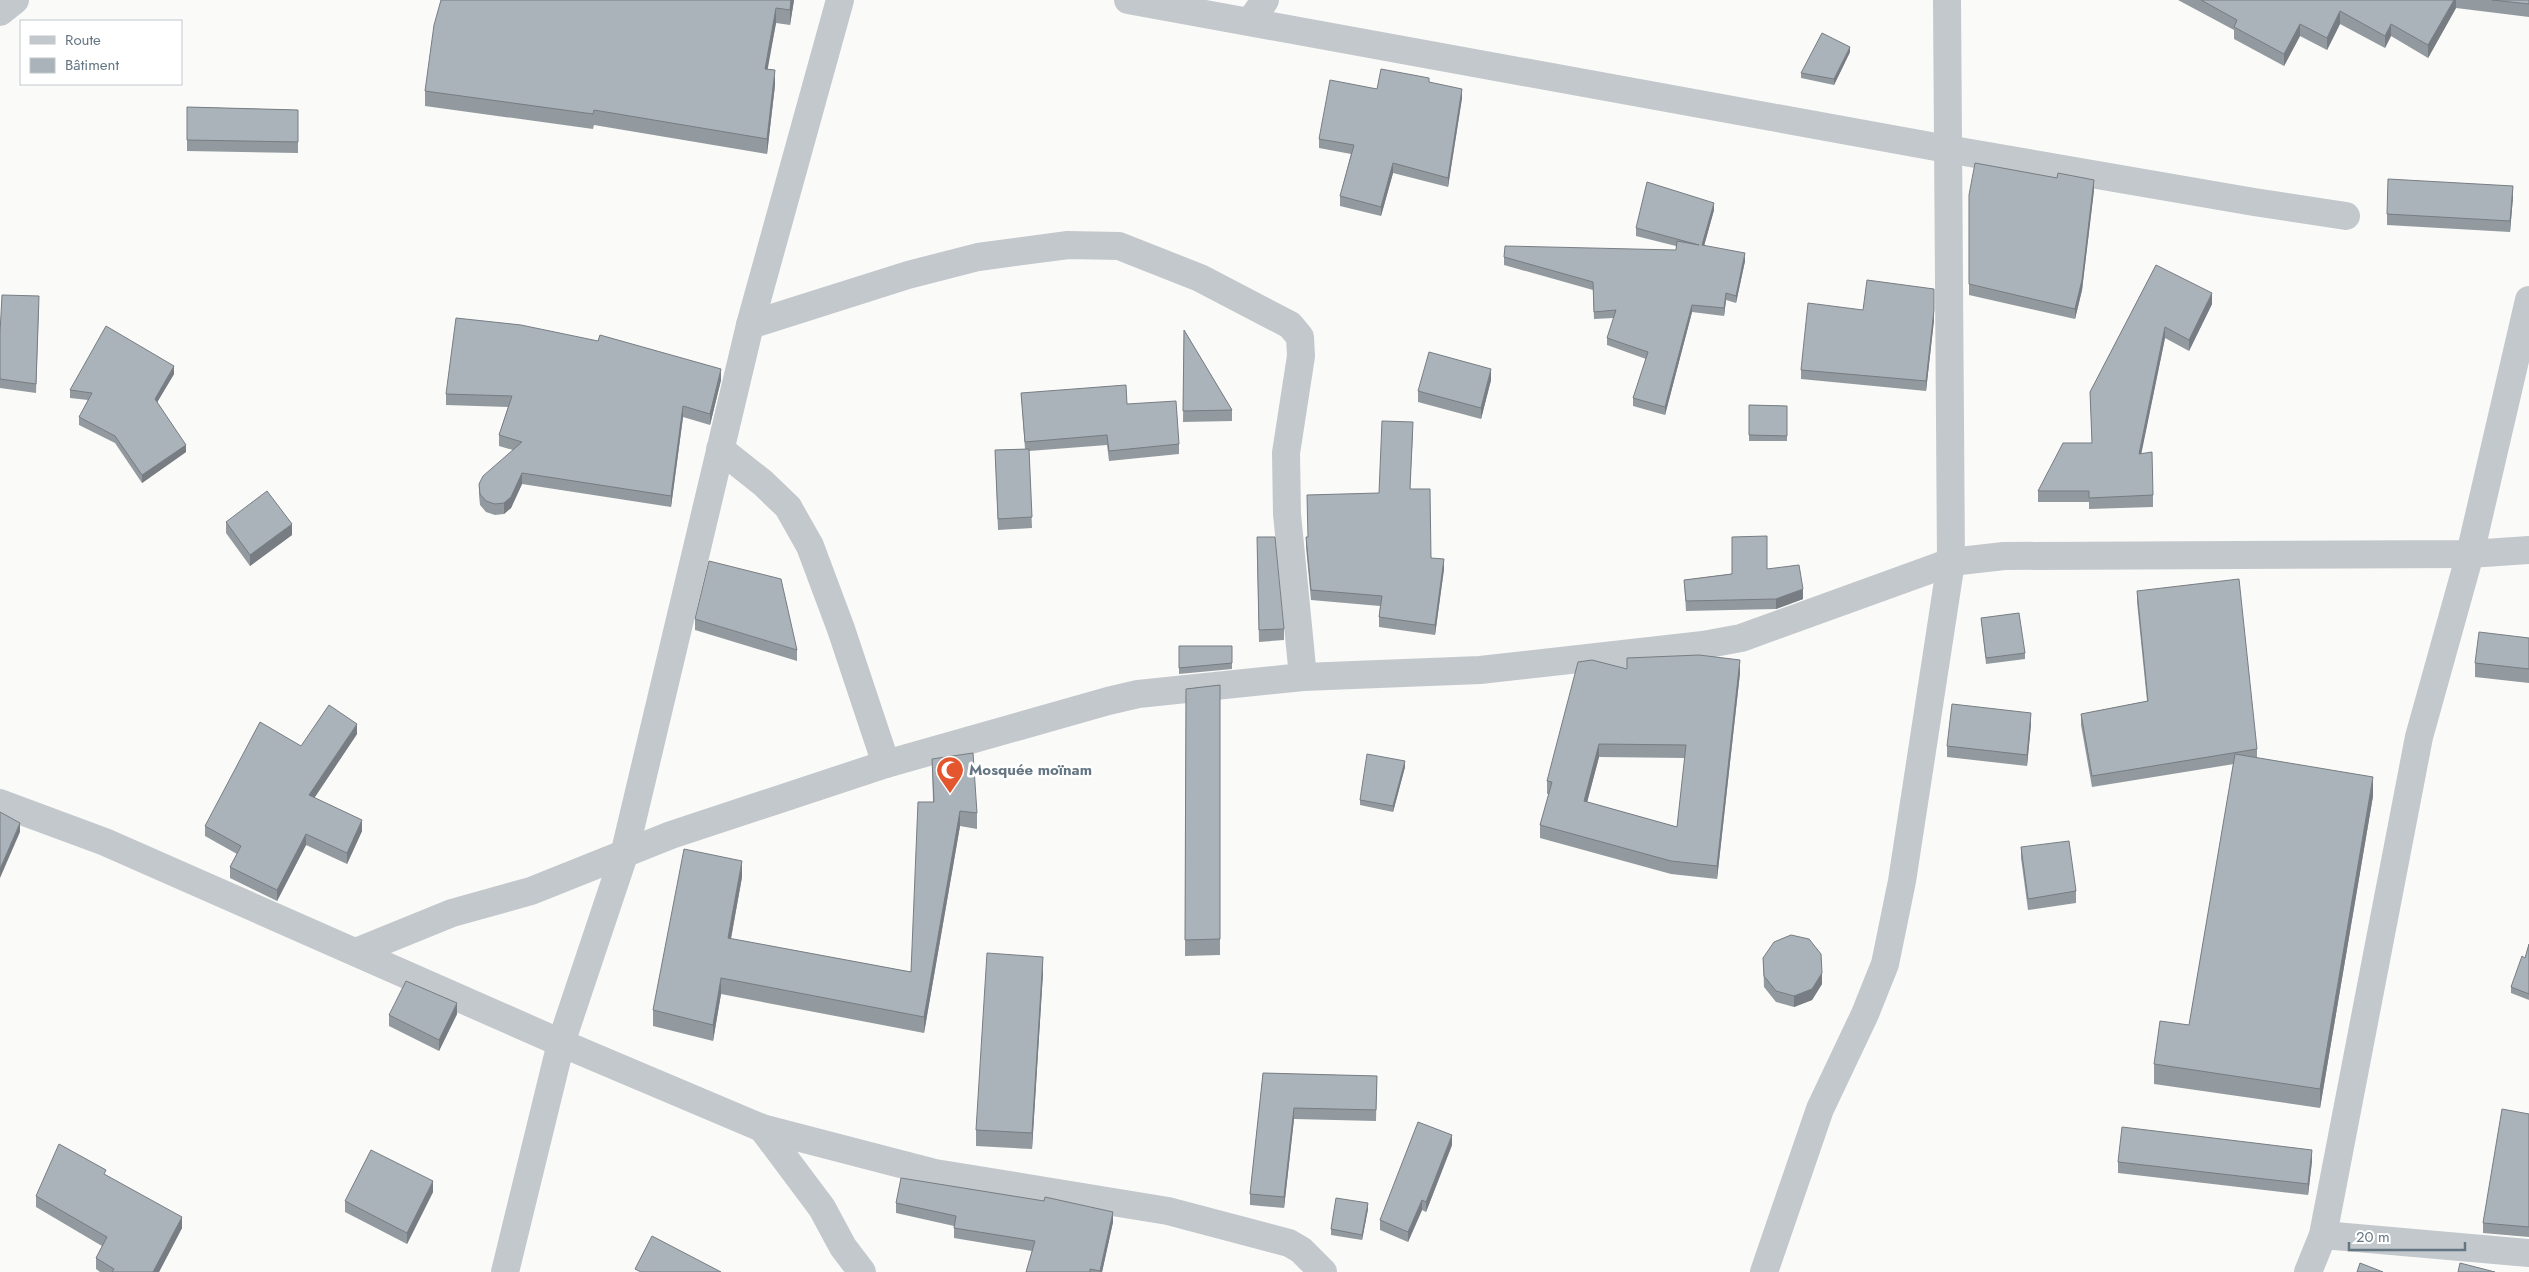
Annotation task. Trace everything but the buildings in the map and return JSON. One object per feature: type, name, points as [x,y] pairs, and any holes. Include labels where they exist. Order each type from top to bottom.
[{"type":"street","points":[[0,12],[16,0]]},
{"type":"street","points":[[505,1272],[561,1044],[624,855],[750,325],[840,0]]},
{"type":"street","points":[[1128,0],[1947,149],[2346,216]]},
{"type":"street","points":[[1250,22],[1265,0]]},
{"type":"street","points":[[1764,1272],[1820,1109],[1865,1014],[1885,964],[1902,881],[1951,562],[1947,0]]},
{"type":"street","points":[[750,325],[908,275],[978,257],[1068,245],[1120,246],[1200,278],[1290,326],[1300,337],[1301,356],[1286,453],[1287,514],[1303,677]]},
{"type":"street","points":[[2308,1272],[2323,1235],[2419,737],[2470,554],[2529,300]]},
{"type":"street","points":[[720,449],[763,483],[788,507],[810,546],[841,629],[886,764]]},
{"type":"street","points":[[356,952],[452,913],[531,891],[671,835],[886,764],[1138,694],[1303,677],[1480,670],[1703,645],[1742,638],[1951,562],[2004,556],[2470,554],[2529,550]]},
{"type":"street","points":[[0,803],[104,842],[561,1044],[762,1128],[935,1173],[1178,1214],[1289,1243],[1301,1250],[1323,1272]]},
{"type":"street","points":[[762,1128],[822,1208],[843,1247],[862,1272]]},
{"type":"street","points":[[2323,1235],[2529,1253]]},
{"type":"place","name":"Mosquée moïnam","points":[[950,794]]}]
